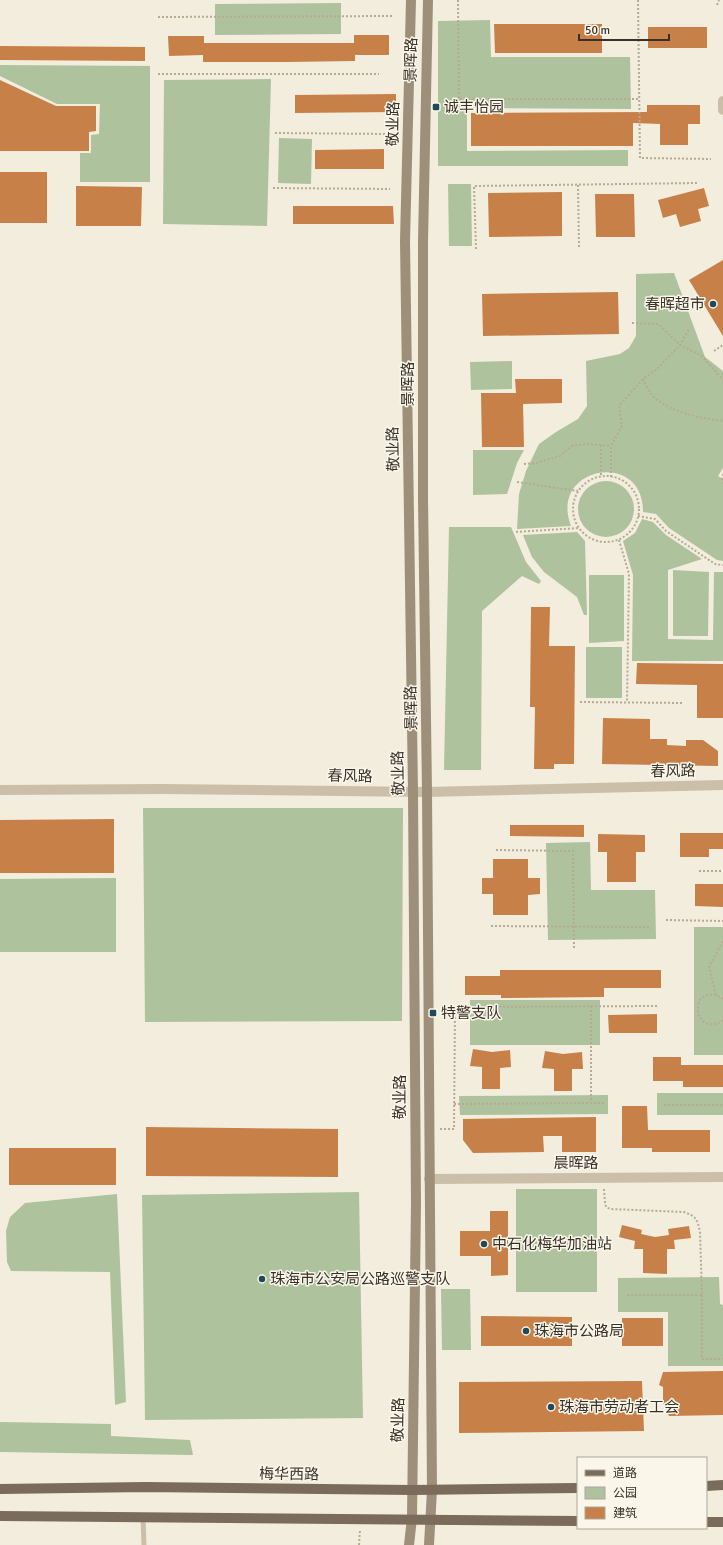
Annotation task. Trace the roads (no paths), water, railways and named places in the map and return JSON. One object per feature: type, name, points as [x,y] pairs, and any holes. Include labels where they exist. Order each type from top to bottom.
[{"type":"main road","name":"敬业路","points":[[409,1545],[412,1518],[416,1203],[413,792],[405,241],[410,0]]},
{"type":"main road","name":"景晖路","points":[[427,792],[423,520],[423,242],[428,0]]},
{"type":"main road","name":"敬业路","points":[[427,792],[428,1129],[432,1490],[429,1545]]},
{"type":"main road","points":[[707,1486],[723,1485]]},
{"type":"main road","name":"梅华西路","points":[[0,1489],[146,1487],[412,1490],[577,1488]]},
{"type":"main road","points":[[0,1516],[577,1520]]},
{"type":"main road","points":[[707,1522],[723,1522]]},
{"type":"street","points":[[723,101],[723,110]]},
{"type":"street","name":"春风路","points":[[0,790],[147,789],[427,792],[723,785]]},
{"type":"street","name":"晨晖路","points":[[429,1179],[723,1177]]},
{"type":"lane","points":[[143,1517],[144,1545]]},
{"type":"place","name":"诚丰怡园","points":[[436,107]]},
{"type":"place","name":"春晖超市","points":[[713,304]]},
{"type":"place","name":"特警支队","points":[[433,1013]]},
{"type":"place","name":"中石化梅华加油站","points":[[484,1244]]},
{"type":"place","name":"珠海市公安局公路巡警支队","points":[[262,1279]]},
{"type":"place","name":"珠海市公路局","points":[[526,1331]]},
{"type":"place","name":"珠海市劳动者工会","points":[[551,1407]]}]
